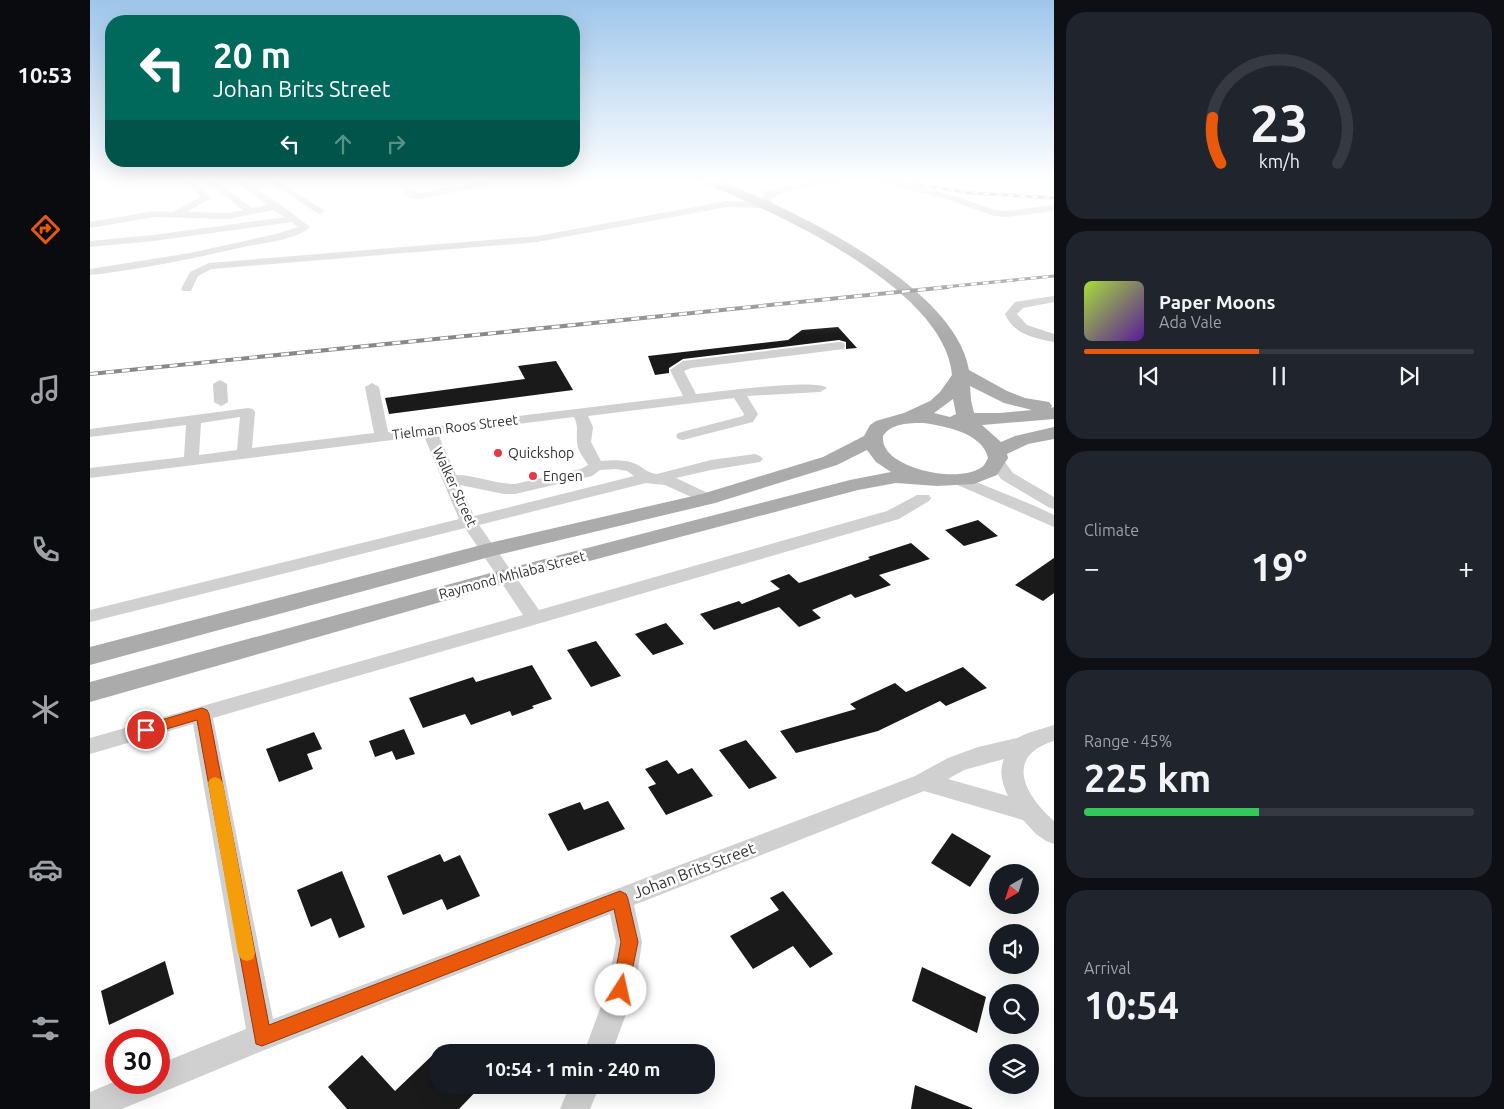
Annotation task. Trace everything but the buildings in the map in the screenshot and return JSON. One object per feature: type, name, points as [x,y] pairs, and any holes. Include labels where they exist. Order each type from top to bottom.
[{"type":"main road","points":[[821,232],[844,245],[891,278],[928,311],[954,348],[962,374],[963,409],[974,426]]},
{"type":"main road","points":[[962,374],[998,396],[1030,405],[1054,408]]},
{"type":"main road","points":[[908,418],[934,408],[947,397],[962,374]]},
{"type":"main road","name":"Raymond Mhlaba Street","points":[[948,480],[916,475],[898,468],[875,449],[873,439],[876,431],[883,425],[908,418],[940,419],[974,426],[1000,419],[1054,413]]},
{"type":"main road","name":"Raymond Mhlaba Street","points":[[974,426],[990,442],[997,456]]},
{"type":"main road","name":"Raymond Mhlaba Street","points":[[90,692],[506,576],[876,480],[896,478],[948,480],[978,477],[991,470],[997,456],[1022,440],[1054,433]]},
{"type":"main road","name":"Raymond Mhlaba Street","points":[[90,656],[489,550],[708,499],[830,461],[873,439]]},
{"type":"street","points":[[90,244],[199,232]]},
{"type":"street","points":[[90,272],[135,267],[295,232]]},
{"type":"street","points":[[187,288],[191,276],[195,272],[209,266],[546,238],[579,232]]},
{"type":"street","points":[[1054,299],[1020,305],[1011,314],[1016,322],[1026,329],[1054,338]]},
{"type":"street","points":[[692,398],[677,370],[688,364],[839,346]]},
{"type":"street","points":[[220,384],[221,402]]},
{"type":"street","points":[[372,387],[382,436]]},
{"type":"street","name":"Tielman Roos Street","points":[[90,473],[692,398],[786,389],[820,388]]},
{"type":"street","points":[[683,436],[748,419],[751,414],[750,410],[738,393]]},
{"type":"street","points":[[221,402],[248,412]]},
{"type":"street","points":[[194,419],[221,402]]},
{"type":"street","points":[[90,433],[248,412]]},
{"type":"street","points":[[244,454],[248,412]]},
{"type":"street","points":[[579,412],[586,427],[586,449],[596,466]]},
{"type":"street","points":[[191,461],[194,419]]},
{"type":"street","name":"Walker Street","points":[[429,431],[468,521],[534,617]]},
{"type":"street","points":[[997,456],[1007,476],[1054,504]]},
{"type":"street","points":[[90,616],[548,502],[711,465],[755,459]]},
{"type":"street","points":[[450,480],[478,482],[504,490],[516,489],[586,473],[596,466],[616,464],[652,478],[669,480],[708,499]]},
{"type":"street","points":[[948,480],[1029,509],[1054,522]]},
{"type":"street","points":[[536,484],[548,502]]},
{"type":"street","points":[[90,746],[893,515],[923,498]]},
{"type":"street","points":[[202,714],[262,1037]]},
{"type":"street","points":[[1043,735],[1016,755],[1012,767],[1013,781],[1019,796],[1029,812],[1054,834]]},
{"type":"street","name":"Johan Brits Street","points":[[170,1075],[262,1037],[923,782],[956,764],[1043,735]]},
{"type":"street","points":[[923,782],[1029,812]]},
{"type":"street","points":[[601,1044],[621,990],[629,942],[620,899]]},
{"type":"street","points":[[90,1107],[122,1094]]},
{"type":"street","points":[[575,1109],[581,1094]]},
{"type":"railway","points":[[935,288],[1054,276]]},
{"type":"railway","points":[[90,374],[948,287]]},
{"type":"slow traffic","points":[[215,783],[247,953]]},
{"type":"place","name":"Quickshop","points":[[498,453]]},
{"type":"place","name":"Engen","points":[[533,476]]},
{"type":"route","points":[[146,730],[202,714],[262,1037],[620,899],[629,942],[621,990]]}]
